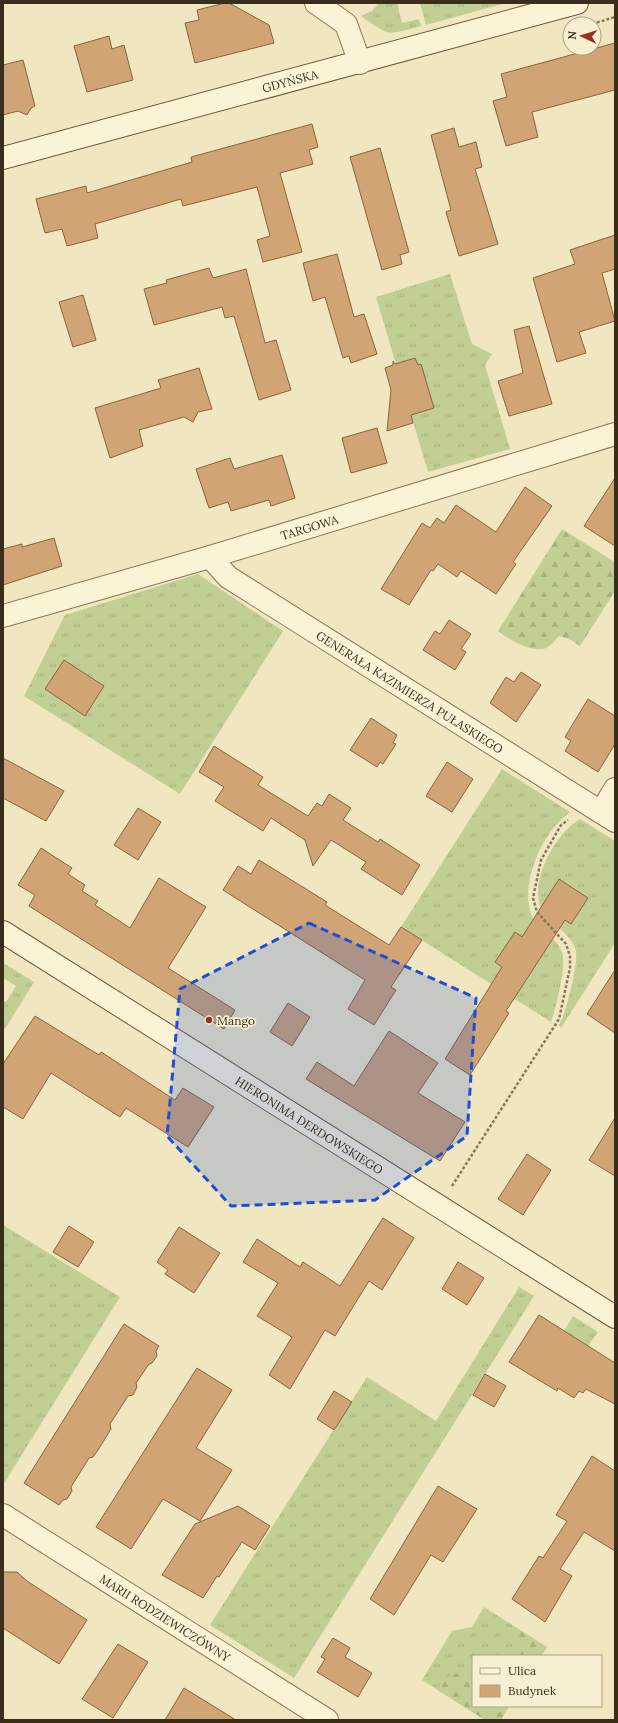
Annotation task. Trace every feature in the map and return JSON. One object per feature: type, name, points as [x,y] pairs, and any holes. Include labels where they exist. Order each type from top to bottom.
[{"type":"street","points":[[316,3],[346,24],[360,63]]},
{"type":"street","name":"GDYŃSKA","points":[[3,158],[360,63],[577,3]]},
{"type":"street","name":"TARGOWA","points":[[3,616],[210,557],[615,434]]},
{"type":"street","name":"GENERAŁA KAZIMIERZA PUŁASKIEGO","points":[[210,557],[228,577],[599,811]]},
{"type":"street","points":[[599,811],[615,789]]},
{"type":"street","name":"HIERONIMA DERDOWSKIEGO","points":[[3,932],[615,1318]]},
{"type":"street","name":"MARII RODZIEWICZÓWNY","points":[[3,1515],[327,1720]]},
{"type":"path","points":[[602,21],[615,17]]},
{"type":"path","points":[[440,1207],[559,1019],[570,968],[570,956],[566,944],[537,912],[533,898],[541,860],[561,825],[571,817],[599,811]]},
{"type":"highlighted area","points":[[309,923],[476,998],[467,1136],[375,1200],[231,1206],[167,1136],[180,989]]},
{"type":"green space","points":[[379,3],[397,3],[402,23],[419,19],[421,26],[395,32],[384,31],[378,28],[361,16],[372,11]]},
{"type":"green space","points":[[420,3],[506,3],[426,25]]},
{"type":"green space","points":[[450,274],[472,344],[492,354],[485,365],[510,449],[428,472],[376,297]]},
{"type":"green space","points":[[562,529],[615,562],[615,591],[580,646],[571,640],[559,636],[548,647],[543,649],[529,648],[515,642],[498,631]]},
{"type":"green space","points":[[198,574],[283,631],[180,794],[24,696],[65,615]]},
{"type":"green space","points":[[502,769],[570,812],[553,829],[545,841],[532,869],[529,884],[528,898],[530,911],[539,927],[559,946],[563,956],[558,999],[551,1022],[401,927]]},
{"type":"green space","points":[[580,819],[615,841],[615,943],[561,1028],[559,1025],[565,1011],[571,989],[576,951],[574,945],[566,935],[543,912],[539,901],[538,888],[546,860],[553,847],[562,835]]},
{"type":"green space","points":[[5,964],[34,982],[3,1032],[3,1001],[6,1002],[16,986],[3,978],[3,968]]},
{"type":"green space","points":[[3,1225],[120,1297],[3,1485]]},
{"type":"green space","points":[[519,1287],[534,1296],[294,1678],[210,1625],[367,1377],[436,1421]]},
{"type":"green space","points":[[573,1316],[598,1332],[588,1346],[564,1331]]},
{"type":"green space","points":[[484,1607],[547,1647],[542,1655],[472,1655],[472,1707],[508,1707],[501,1720],[485,1720],[422,1680],[452,1631],[472,1627]]},
{"type":"green space","points":[[521,1631],[547,1647],[542,1655],[514,1655]]},
{"type":"green space","points":[[453,1673],[472,1675],[472,1707],[508,1707],[501,1720],[485,1720],[436,1689]]},
{"type":"building","points":[[229,3],[269,25],[274,43],[195,63],[185,23],[199,20],[197,10]]},
{"type":"building","points":[[109,36],[112,49],[124,45],[133,80],[87,92],[74,46]]},
{"type":"building","points":[[615,43],[615,90],[532,112],[538,137],[506,146],[493,101],[507,97],[501,74],[567,56],[602,56],[602,47]]},
{"type":"building","points":[[23,60],[35,106],[31,108],[27,115],[18,111],[3,115],[3,65]]},
{"type":"building","points":[[312,124],[318,147],[309,150],[313,164],[280,173],[302,252],[263,262],[257,240],[270,236],[257,187],[183,206],[181,199],[95,224],[98,238],[67,246],[62,229],[45,233],[36,199],[86,186],[87,193],[192,162],[191,157]]},
{"type":"building","points":[[454,128],[459,147],[476,142],[482,167],[475,169],[498,244],[459,256],[446,212],[451,210],[431,135]]},
{"type":"building","points":[[380,148],[409,252],[400,255],[402,264],[382,270],[350,157]]},
{"type":"building","points":[[615,235],[615,269],[602,273],[615,321],[579,332],[586,353],[557,362],[533,278],[575,264],[570,250]]},
{"type":"building","points":[[337,254],[354,317],[364,314],[377,354],[351,363],[349,356],[343,358],[325,297],[313,301],[303,263]]},
{"type":"building","points":[[209,268],[213,278],[246,269],[265,343],[276,340],[291,390],[259,400],[234,316],[225,318],[222,307],[154,325],[144,289],[167,283],[166,280]]},
{"type":"building","points":[[83,295],[96,340],[73,347],[59,302]]},
{"type":"building","points":[[529,326],[552,404],[509,416],[498,381],[523,373],[514,330]]},
{"type":"building","points":[[415,358],[418,365],[421,364],[434,408],[411,415],[413,423],[387,431],[391,390],[385,368],[393,365],[393,361],[395,364]]},
{"type":"building","points":[[199,368],[212,409],[198,412],[193,422],[184,417],[139,430],[143,446],[110,458],[95,408],[161,388],[158,380]]},
{"type":"building","points":[[377,428],[387,463],[351,473],[342,438]]},
{"type":"building","points":[[282,455],[295,498],[271,506],[269,500],[231,511],[228,502],[209,508],[196,469],[230,458],[234,469]]},
{"type":"building","points":[[615,478],[615,546],[584,526]]},
{"type":"building","points":[[525,487],[552,506],[513,562],[516,564],[496,594],[461,571],[457,577],[438,564],[433,571],[431,570],[409,605],[381,589],[422,523],[430,528],[437,518],[444,523],[456,505],[496,532]]},
{"type":"building","points":[[54,538],[62,566],[3,585],[3,549],[22,544],[22,547]]},
{"type":"building","points":[[449,620],[471,634],[461,649],[466,652],[455,670],[423,650],[435,631],[440,634]]},
{"type":"building","points":[[64,660],[104,686],[85,716],[45,689]]},
{"type":"building","points":[[521,672],[541,685],[516,722],[490,703],[506,677],[514,682]]},
{"type":"building","points":[[588,699],[615,716],[615,744],[598,772],[565,751],[571,741],[565,737]]},
{"type":"building","points":[[371,718],[397,735],[393,743],[396,744],[383,764],[380,762],[377,767],[350,750]]},
{"type":"building","points":[[214,746],[263,777],[258,785],[308,816],[317,803],[322,806],[329,794],[351,808],[343,820],[378,842],[380,839],[420,865],[402,895],[361,869],[366,862],[331,840],[313,866],[305,840],[271,818],[263,831],[215,801],[224,787],[199,772]]},
{"type":"building","points":[[3,758],[64,791],[46,821],[3,798]]},
{"type":"building","points":[[447,762],[473,779],[452,812],[426,796]]},
{"type":"building","points":[[138,808],[161,822],[138,860],[114,845]]},
{"type":"building","points":[[41,848],[72,868],[68,874],[85,885],[82,891],[98,901],[95,905],[130,928],[159,878],[206,907],[168,968],[235,1010],[224,1029],[29,906],[35,895],[18,885]]},
{"type":"building","points":[[259,860],[327,902],[325,905],[389,945],[401,927],[422,940],[391,987],[396,990],[374,1025],[348,1009],[365,980],[223,890],[238,866],[251,874]]},
{"type":"building","points":[[559,879],[588,898],[571,924],[565,920],[506,1011],[509,1013],[470,1075],[445,1059],[502,967],[495,962],[515,932],[522,937]]},
{"type":"building","points":[[615,970],[615,1033],[587,1014]]},
{"type":"building","points":[[288,1003],[310,1017],[292,1046],[270,1032]]},
{"type":"building","points":[[35,1016],[99,1055],[101,1052],[175,1100],[183,1088],[214,1107],[188,1147],[126,1108],[120,1117],[51,1073],[23,1119],[3,1107],[3,1064]]},
{"type":"building","points":[[389,1031],[438,1063],[418,1093],[465,1122],[440,1161],[306,1079],[317,1062],[354,1086]]},
{"type":"building","points":[[615,1118],[615,1176],[589,1160]]},
{"type":"building","points":[[527,1154],[551,1170],[523,1215],[498,1199]]},
{"type":"building","points":[[383,1218],[414,1238],[382,1290],[369,1281],[335,1336],[325,1330],[290,1389],[269,1375],[292,1337],[257,1316],[278,1283],[243,1262],[257,1239],[300,1267],[303,1262],[340,1286]]},
{"type":"building","points":[[69,1226],[94,1242],[78,1267],[53,1252]]},
{"type":"building","points":[[179,1227],[220,1253],[194,1293],[165,1274],[168,1270],[157,1262]]},
{"type":"building","points":[[458,1262],[484,1278],[467,1305],[442,1289]]},
{"type":"building","points":[[539,1315],[615,1363],[615,1404],[586,1389],[583,1393],[579,1391],[574,1398],[558,1388],[557,1391],[509,1362]]},
{"type":"building","points":[[124,1324],[159,1346],[156,1351],[157,1356],[152,1363],[149,1364],[136,1383],[137,1387],[133,1395],[128,1396],[110,1424],[111,1429],[93,1457],[89,1458],[71,1487],[72,1491],[67,1499],[63,1500],[59,1505],[24,1483]]},
{"type":"building","points":[[197,1368],[232,1390],[196,1448],[232,1470],[200,1521],[163,1499],[131,1549],[96,1527]]},
{"type":"building","points":[[485,1374],[506,1386],[494,1407],[473,1395]]},
{"type":"building","points":[[334,1391],[352,1402],[334,1430],[317,1419]]},
{"type":"building","points":[[592,1456],[615,1471],[615,1551],[584,1532],[560,1569],[572,1576],[545,1622],[512,1599],[539,1556],[543,1558],[567,1521],[556,1515]]},
{"type":"building","points":[[438,1486],[477,1509],[443,1562],[431,1555],[394,1615],[370,1599]]},
{"type":"building","points":[[238,1506],[270,1526],[255,1550],[242,1542],[203,1598],[162,1575],[195,1524]]},
{"type":"building","points":[[3,1572],[17,1572],[27,1581],[87,1620],[59,1664],[3,1628]]},
{"type":"building","points":[[333,1638],[350,1648],[345,1657],[372,1673],[358,1697],[317,1672],[325,1659],[321,1657]]},
{"type":"building","points":[[118,1644],[148,1662],[113,1718],[82,1699]]},
{"type":"building","points":[[184,1688],[236,1720],[165,1720]]},
{"type":"place","name":"Mango","points":[[209,1020]]}]
